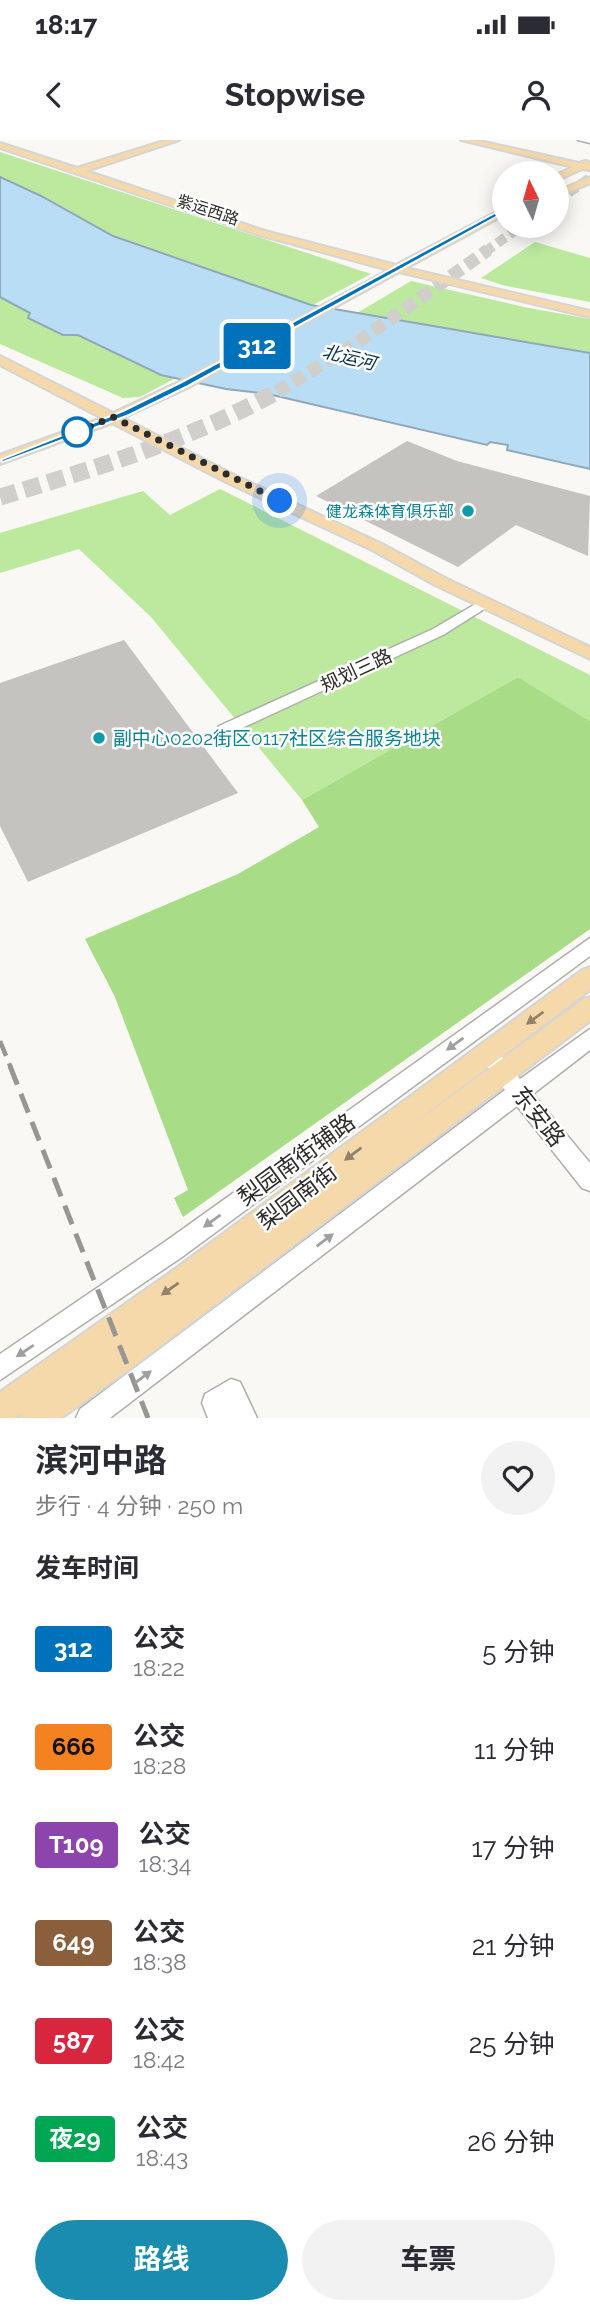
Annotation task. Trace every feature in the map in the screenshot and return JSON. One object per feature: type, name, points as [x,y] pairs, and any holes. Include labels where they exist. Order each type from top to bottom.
[{"type":"main road","points":[[144,140],[161,142]]},
{"type":"main road","points":[[79,170],[161,142],[175,140]]},
{"type":"main road","points":[[465,140],[587,164]]},
{"type":"main road","points":[[477,140],[587,164]]},
{"type":"main road","name":"紫运西路","points":[[0,144],[262,233],[402,272],[519,300],[590,312]]},
{"type":"main road","points":[[569,173],[587,164]]},
{"type":"main road","points":[[569,190],[590,180]]},
{"type":"main road","points":[[0,472],[125,418],[190,386],[402,272],[446,242],[492,217]]},
{"type":"main road","points":[[402,272],[438,259],[492,230]]},
{"type":"main road","points":[[438,259],[426,256],[446,242]]},
{"type":"main road","points":[[0,353],[270,490],[590,645]]},
{"type":"main road","points":[[0,360],[41,383],[125,418],[232,479],[377,547],[590,654]]},
{"type":"main road","points":[[0,460],[125,418]]},
{"type":"main road","name":"梨园南街","points":[[0,1410],[185,1279],[504,1072],[590,977]]},
{"type":"main road","name":"梨园南街","points":[[35,1418],[124,1356],[590,1007]]},
{"type":"street","points":[[581,140],[590,141]]},
{"type":"street","name":"规划三路","points":[[224,730],[438,632],[484,603]]},
{"type":"street","name":"梨园南街辅路","points":[[0,1368],[174,1249],[590,946]]},
{"type":"street","points":[[89,1418],[504,1072],[590,1038]]},
{"type":"street","name":"东安路","points":[[504,1072],[590,1180]]},
{"type":"street","points":[[222,1418],[214,1403],[231,1391],[244,1418]]},
{"type":"street","points":[[60,1418],[70,1392]]},
{"type":"green space","points":[[0,152],[371,274],[140,397],[123,398],[0,344]]},
{"type":"green space","points":[[535,242],[590,258],[590,302],[502,285],[481,278]]},
{"type":"green space","points":[[411,281],[590,319],[590,353],[357,313]]},
{"type":"green space","points":[[220,489],[590,675],[590,721],[518,677],[302,800],[151,617],[79,549],[0,573],[0,533],[143,491],[170,515]]},
{"type":"green space","points":[[518,677],[590,721],[590,929],[183,1217],[174,1198],[188,1190],[115,997],[85,939],[238,874],[319,827],[302,800]]},
{"type":"water","name":"北运河","points":[[0,177],[41,196],[113,236],[311,305],[590,353],[590,469],[507,450],[508,445],[490,442],[487,445],[268,394],[226,389],[161,375],[78,335],[63,335],[28,318],[30,313],[0,297]]},
{"type":"building","name":"健龙森体育俱乐部","points":[[407,441],[457,461],[590,496],[588,556],[516,525],[458,567],[316,496]]},
{"type":"building","name":"副中心0202街区0117社区综合服务地块","points":[[124,640],[238,793],[28,882],[0,826],[0,683]]},
{"type":"tunnel","points":[[569,192],[590,178]]},
{"type":"tunnel","points":[[485,252],[504,238]]},
{"type":"tunnel","points":[[277,392],[358,342],[488,250]]},
{"type":"tunnel","points":[[0,497],[178,438],[280,390]]},
{"type":"railway","points":[[0,1041],[11,1068]]},
{"type":"railway","points":[[10,1066],[148,1418]]},
{"type":"bus line","name":"312","points":[[0,460],[126,413],[185,384],[492,217]]},
{"type":"place","name":"健龙森体育俱乐部","points":[[468,511]]},
{"type":"place","name":"副中心0202街区0117社区综合服务地块","points":[[99,738]]},
{"type":"route","points":[[77,432],[72,434],[113,417],[280,501]]}]
